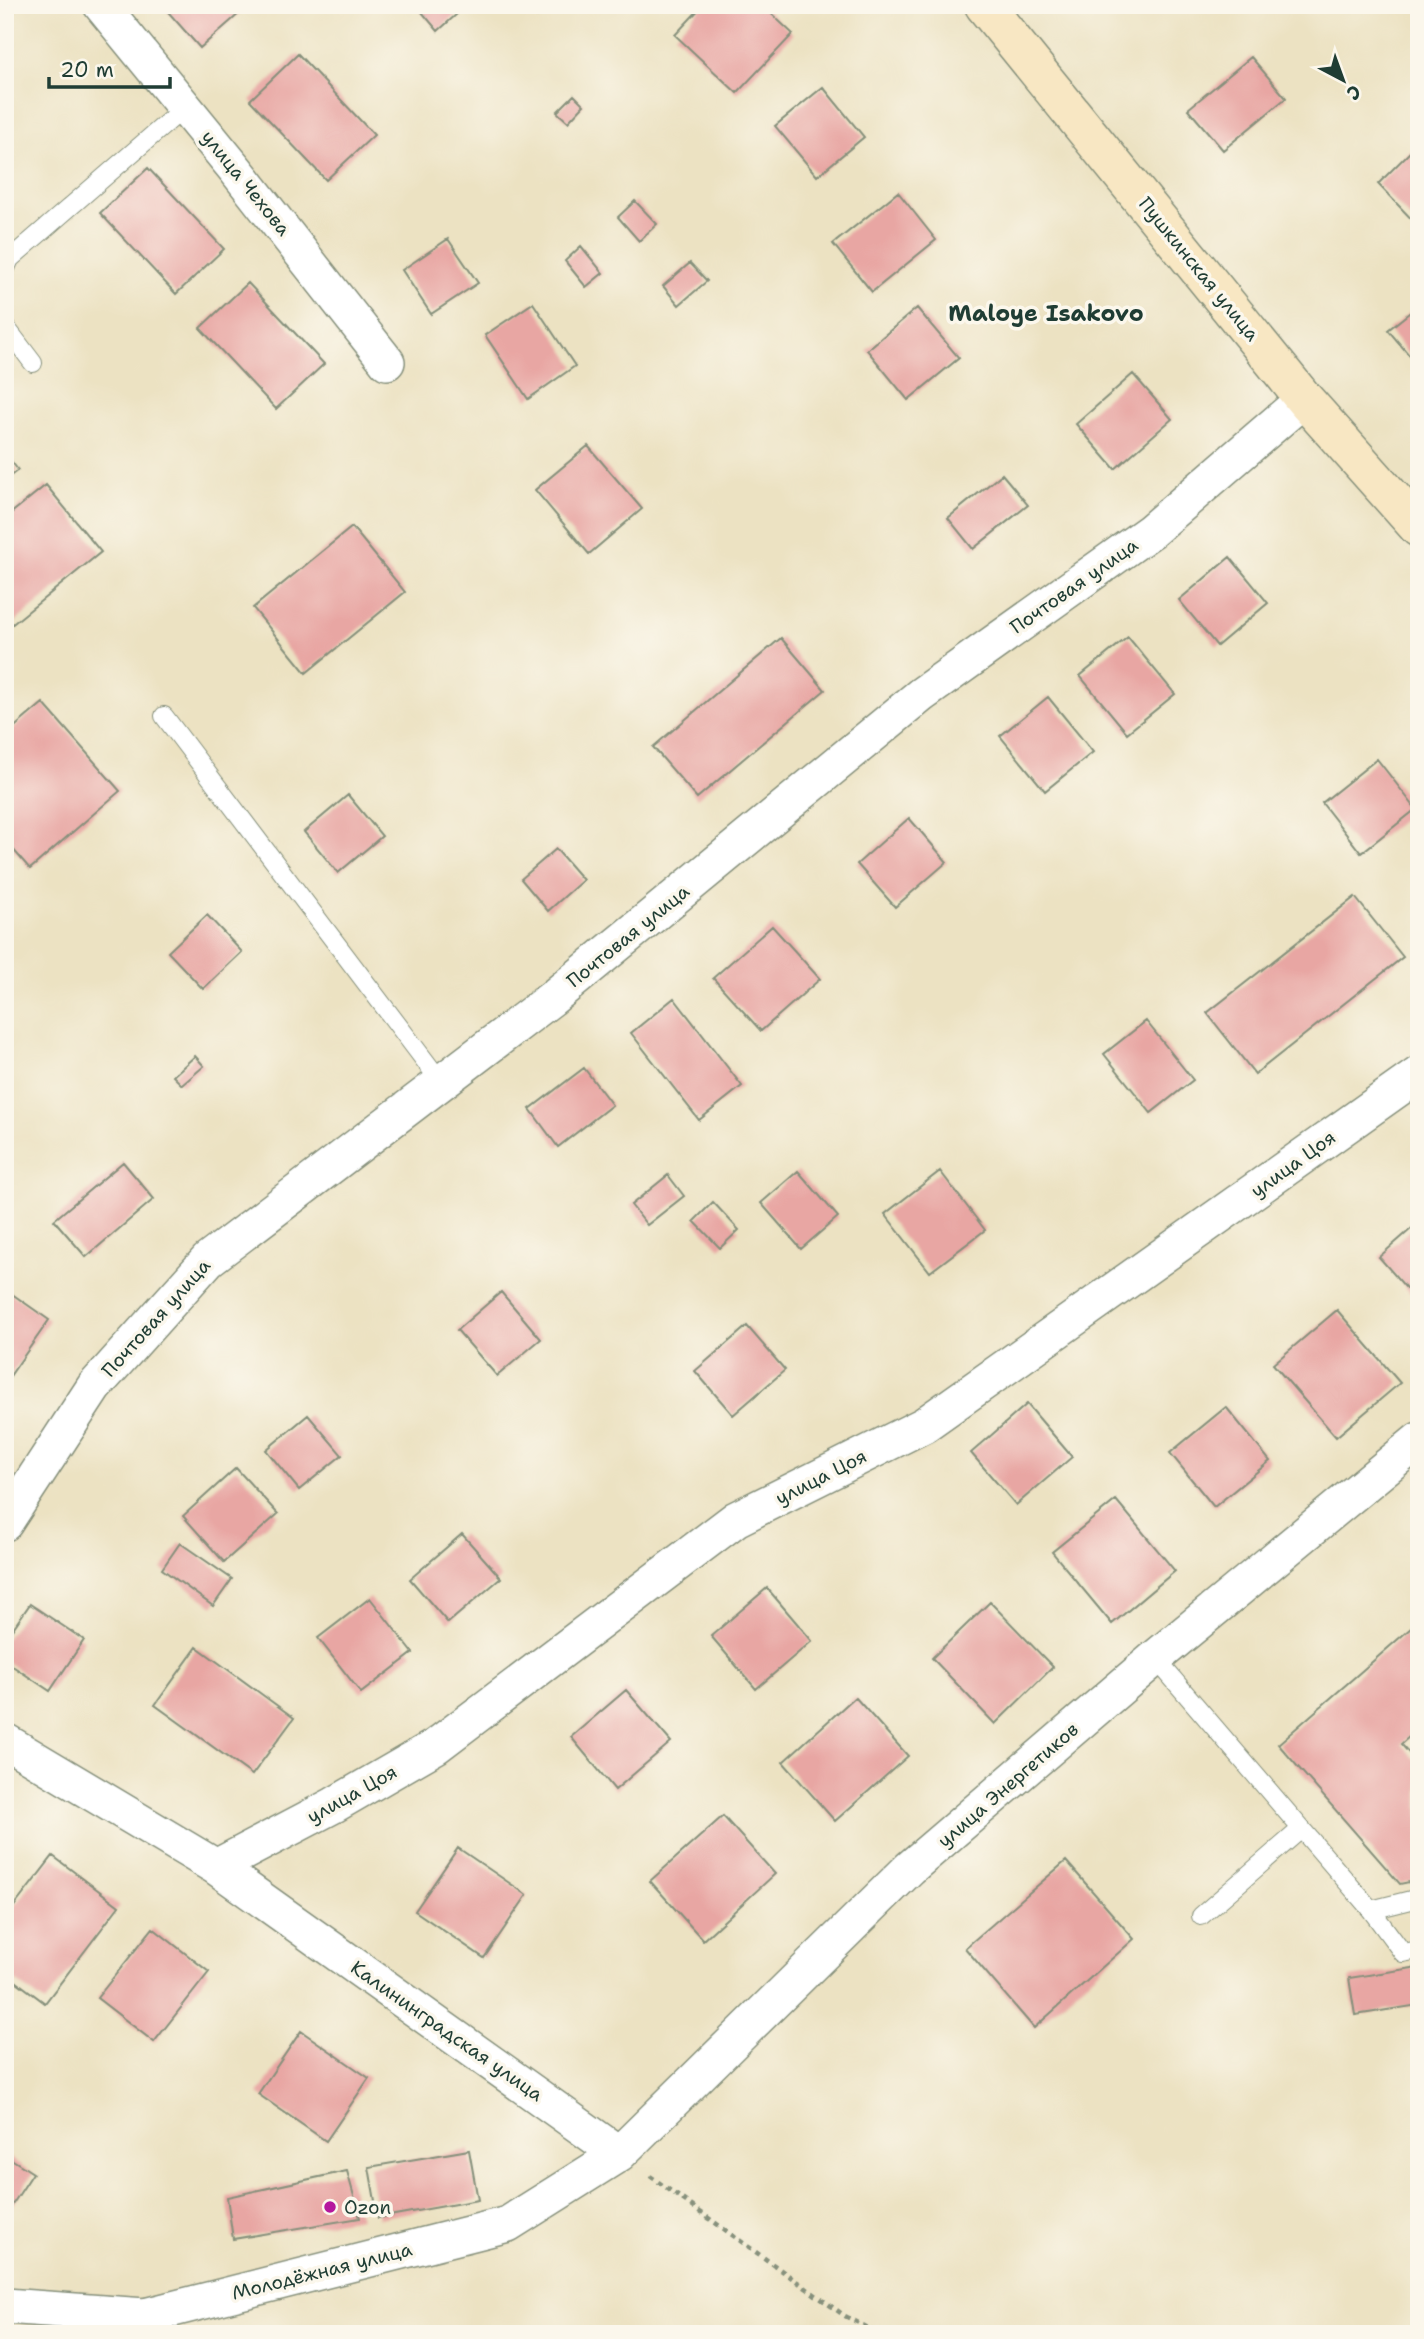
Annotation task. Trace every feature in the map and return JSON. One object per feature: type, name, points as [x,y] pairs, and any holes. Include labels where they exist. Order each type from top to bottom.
[{"type":"street","name":"улица Чехова","points":[[101,5],[387,362]]},
{"type":"street","name":"Пушкинская улица","points":[[984,5],[1304,399],[1419,528]]},
{"type":"street","name":"Почтовая улица","points":[[5,1523],[94,1387],[208,1260],[551,999],[921,695],[1151,531],[1304,399]]},
{"type":"street","name":"улица Цоя","points":[[216,1867],[334,1805],[436,1746],[736,1519],[924,1425],[1419,1074]]},
{"type":"street","name":"улица Энергетиков","points":[[619,2154],[909,1868],[1155,1658],[1419,1440]]},
{"type":"street","name":"Калининградская улица","points":[[5,1741],[216,1867],[619,2154]]},
{"type":"street","name":"Молодёжная улица","points":[[5,2306],[145,2316],[508,2224],[619,2154]]},
{"type":"lane","points":[[5,270],[10,259],[185,107]]},
{"type":"lane","points":[[5,326],[33,363]]},
{"type":"lane","points":[[163,716],[441,1082]]},
{"type":"lane","points":[[1155,1658],[1371,1910],[1403,1952],[1419,1950]]},
{"type":"lane","points":[[1201,1916],[1301,1829]]},
{"type":"lane","points":[[1371,1910],[1419,1898]]},
{"type":"path","points":[[619,2154],[845,2316],[880,2334]]},
{"type":"building","points":[[162,5],[249,5],[200,48]]},
{"type":"building","points":[[416,5],[467,5],[438,31]]},
{"type":"building","points":[[528,5],[550,5],[537,16]]},
{"type":"building","points":[[703,5],[762,5],[793,34],[737,93],[675,35]]},
{"type":"building","points":[[298,54],[374,135],[326,180],[250,100]]},
{"type":"building","points":[[1251,57],[1286,98],[1223,150],[1188,109]]},
{"type":"building","points":[[823,87],[864,137],[817,176],[775,126]]},
{"type":"building","points":[[574,95],[584,105],[568,122],[557,112]]},
{"type":"building","points":[[1419,143],[1419,227],[1378,184]]},
{"type":"building","points":[[148,168],[224,249],[176,294],[100,213]]},
{"type":"building","points":[[898,192],[936,240],[872,292],[833,244]]},
{"type":"building","points":[[635,201],[657,224],[639,241],[618,217]]},
{"type":"building","points":[[448,239],[478,283],[431,314],[402,270]]},
{"type":"building","points":[[581,246],[603,273],[586,287],[565,261]]},
{"type":"building","points":[[690,263],[707,281],[679,305],[663,286]]},
{"type":"building","points":[[248,283],[324,364],[276,409],[200,328]]},
{"type":"building","points":[[533,303],[575,366],[528,399],[485,335]]},
{"type":"building","points":[[1419,305],[1419,358],[1414,361],[1388,330]]},
{"type":"building","points":[[917,308],[959,358],[908,400],[867,350]]},
{"type":"building","points":[[1133,374],[1172,419],[1115,469],[1076,424]]},
{"type":"building","points":[[588,446],[642,509],[589,554],[535,490]]},
{"type":"building","points":[[5,453],[18,470],[5,480]]},
{"type":"building","points":[[1002,474],[1028,505],[973,549],[948,518]]},
{"type":"building","points":[[46,485],[101,552],[9,627],[5,623],[5,518]]},
{"type":"building","points":[[352,527],[405,592],[306,673],[253,608]]},
{"type":"building","points":[[1230,557],[1268,603],[1217,646],[1179,600]]},
{"type":"building","points":[[1128,637],[1175,694],[1127,733],[1080,676]]},
{"type":"building","points":[[781,638],[825,690],[697,798],[653,747]]},
{"type":"building","points":[[1048,697],[1093,752],[1045,791],[1000,736]]},
{"type":"building","points":[[43,703],[120,791],[30,869],[5,840],[5,735]]},
{"type":"building","points":[[1377,759],[1416,809],[1361,853],[1322,803]]},
{"type":"building","points":[[348,795],[382,836],[338,873],[304,832]]},
{"type":"building","points":[[909,818],[947,862],[895,907],[857,864]]},
{"type":"building","points":[[556,849],[583,880],[548,911],[521,879]]},
{"type":"building","points":[[1355,897],[1403,957],[1255,1074],[1207,1013]]},
{"type":"building","points":[[207,915],[242,952],[203,989],[168,952]]},
{"type":"building","points":[[772,926],[820,979],[761,1031],[713,978]]},
{"type":"building","points":[[674,998],[742,1086],[699,1120],[631,1033]]},
{"type":"building","points":[[1146,1021],[1193,1080],[1151,1113],[1104,1054]]},
{"type":"building","points":[[195,1056],[204,1066],[182,1085],[173,1076]]},
{"type":"building","points":[[584,1068],[612,1105],[558,1147],[530,1109]]},
{"type":"building","points":[[123,1162],[154,1199],[86,1257],[54,1220]]},
{"type":"building","points":[[798,1171],[838,1217],[801,1249],[761,1203]]},
{"type":"building","points":[[940,1171],[985,1230],[930,1272],[885,1214]]},
{"type":"building","points":[[668,1175],[684,1196],[647,1225],[631,1205]]},
{"type":"building","points":[[713,1202],[739,1230],[720,1248],[694,1221]]},
{"type":"building","points":[[1419,1222],[1419,1303],[1379,1257]]},
{"type":"building","points":[[5,1289],[49,1320],[5,1383]]},
{"type":"building","points":[[501,1292],[541,1339],[497,1376],[457,1330]]},
{"type":"building","points":[[1337,1310],[1400,1383],[1336,1437],[1273,1364]]},
{"type":"building","points":[[747,1326],[785,1370],[733,1415],[695,1371]]},
{"type":"building","points":[[1027,1404],[1072,1457],[1016,1505],[971,1453]]},
{"type":"building","points":[[1226,1407],[1270,1461],[1214,1507],[1170,1453]]},
{"type":"building","points":[[308,1415],[342,1455],[299,1490],[266,1450]]},
{"type":"building","points":[[236,1468],[278,1514],[224,1562],[183,1516]]},
{"type":"building","points":[[1116,1500],[1175,1571],[1112,1624],[1052,1552]]},
{"type":"building","points":[[462,1534],[501,1578],[448,1623],[410,1579]]},
{"type":"building","points":[[180,1543],[232,1579],[213,1606],[162,1569]]},
{"type":"building","points":[[767,1588],[812,1641],[756,1689],[711,1636]]},
{"type":"building","points":[[370,1598],[413,1653],[361,1693],[318,1638]]},
{"type":"building","points":[[990,1602],[1053,1667],[995,1724],[932,1658]]},
{"type":"building","points":[[30,1604],[84,1640],[50,1691],[5,1661],[5,1640]]},
{"type":"building","points":[[1419,1621],[1419,1728],[1401,1744],[1419,1764],[1419,1880],[1400,1884],[1278,1744]]},
{"type":"building","points":[[197,1647],[294,1718],[252,1775],[155,1705]]},
{"type":"building","points":[[626,1690],[671,1742],[615,1790],[571,1737]]},
{"type":"building","points":[[855,1697],[908,1756],[835,1821],[783,1762]]},
{"type":"building","points":[[723,1816],[775,1874],[703,1940],[650,1881]]},
{"type":"building","points":[[458,1848],[527,1895],[484,1958],[415,1911]]},
{"type":"building","points":[[53,1856],[119,1906],[45,2003],[5,1973],[5,1918]]},
{"type":"building","points":[[1066,1861],[1134,1939],[1034,2028],[965,1948]]},
{"type":"building","points":[[153,1928],[209,1972],[154,2042],[97,1998]]},
{"type":"building","points":[[1419,1967],[1419,2005],[1355,2015],[1349,1978]]},
{"type":"building","points":[[301,2031],[369,2078],[326,2141],[258,2094]]},
{"type":"building","points":[[469,2150],[478,2200],[378,2218],[369,2167]]},
{"type":"building","points":[[5,2155],[33,2173],[5,2216]]},
{"type":"building","points":[[347,2171],[360,2218],[233,2239],[227,2197]]},
{"type":"place","name":"Ozon","points":[[330,2207]]},
{"type":"district","name":"Maloye Isakovo","points":[[1046,313]]}]
